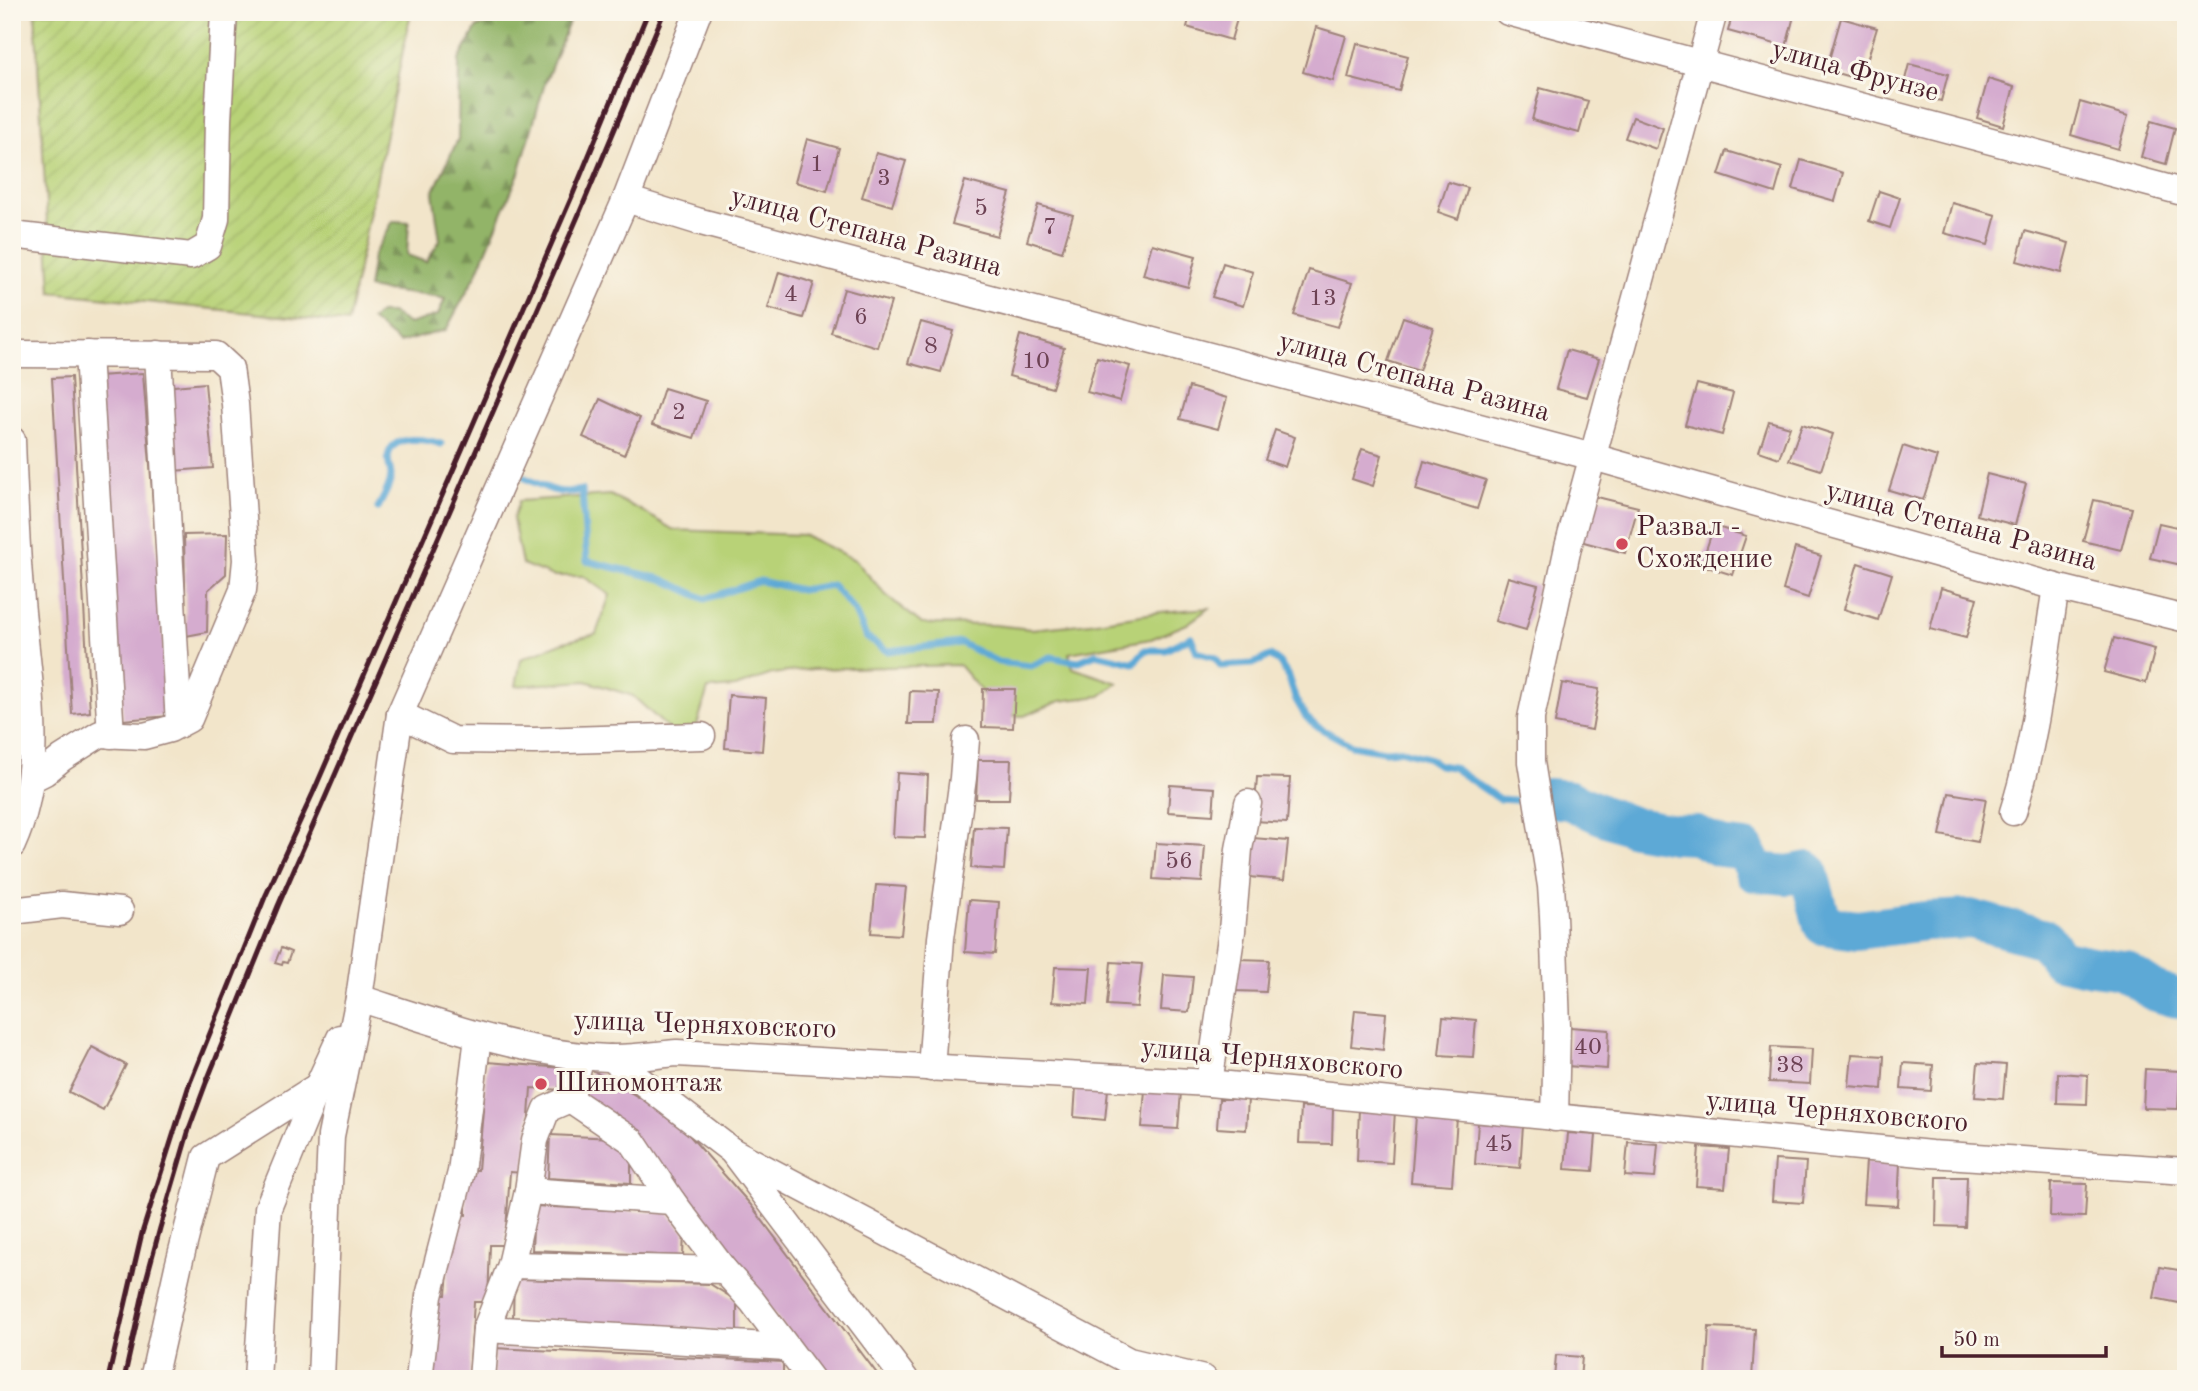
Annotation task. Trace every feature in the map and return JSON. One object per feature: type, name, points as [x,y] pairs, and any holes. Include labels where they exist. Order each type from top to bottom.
[{"type":"street","points":[[12,235],[191,256],[208,246],[216,219],[223,12]]},
{"type":"street","points":[[321,1379],[331,1136],[359,998],[400,714],[626,199],[698,12]]},
{"type":"street","name":"улица Фрунзе","points":[[1508,12],[2186,193]]},
{"type":"street","points":[[1555,1118],[1558,1026],[1553,916],[1531,762],[1531,718],[1568,548],[1714,12]]},
{"type":"street","name":"улица Степана Разина","points":[[626,199],[723,229],[1593,457],[2056,587],[2186,619]]},
{"type":"street","points":[[12,354],[216,355],[230,368],[246,560],[243,590],[188,719],[170,729],[144,736],[100,734],[31,779]]},
{"type":"street","points":[[88,354],[111,735]]},
{"type":"street","points":[[158,354],[179,724]]},
{"type":"street","points":[[12,440],[16,549],[32,728],[31,779],[23,821],[12,845]]},
{"type":"street","points":[[2013,812],[2032,735],[2056,587]]},
{"type":"street","points":[[400,714],[453,740],[534,741],[702,736]]},
{"type":"street","points":[[931,1068],[941,938],[966,740]]},
{"type":"street","points":[[1209,1083],[1232,932],[1239,849],[1248,803]]},
{"type":"street","points":[[12,911],[62,905],[120,912]]},
{"type":"street","points":[[257,1379],[268,1208],[318,1086],[359,998]]},
{"type":"street","name":"улица Черняховского","points":[[359,998],[478,1037],[581,1056],[611,1058],[677,1053],[1209,1083],[1931,1154],[2186,1171]]},
{"type":"street","points":[[419,1379],[429,1296],[461,1172],[478,1037]]},
{"type":"street","points":[[570,1099],[581,1056]]},
{"type":"street","points":[[611,1058],[732,1151],[1129,1361],[1201,1378]]},
{"type":"street","points":[[153,1379],[206,1157],[318,1086]]},
{"type":"street","points":[[482,1379],[486,1329],[511,1265],[528,1191],[535,1140],[547,1109],[570,1099]]},
{"type":"street","points":[[570,1099],[632,1141],[672,1202],[811,1379]]},
{"type":"street","points":[[732,1151],[905,1379]]},
{"type":"street","points":[[528,1191],[672,1202]]},
{"type":"street","points":[[511,1265],[724,1270]]},
{"type":"street","points":[[486,1329],[786,1347]]},
{"type":"green space","points":[[35,12],[411,12],[347,323],[51,292]]},
{"type":"green space","points":[[529,12],[573,12],[545,83],[519,173],[477,273],[446,330],[399,343],[371,320],[380,313],[391,313],[409,324],[438,315],[445,299],[368,288],[373,256],[393,221],[409,222],[407,255],[426,262],[440,240],[433,193],[458,139],[459,60],[477,27]]},
{"type":"green space","points":[[610,495],[674,530],[804,535],[855,560],[886,595],[922,624],[994,625],[1031,629],[1209,608],[1187,624],[1151,639],[1069,653],[1073,668],[1118,683],[1100,696],[1060,701],[1024,716],[994,715],[981,691],[959,665],[813,669],[772,674],[735,687],[708,689],[693,738],[674,734],[633,696],[586,681],[516,686],[521,659],[564,642],[596,634],[610,595],[583,576],[553,576],[522,564],[513,519],[519,501]]},
{"type":"building","points":[[1126,12],[1147,12],[1145,18]]},
{"type":"building","points":[[1191,12],[1239,12],[1231,40],[1187,27]]},
{"type":"building","points":[[1733,12],[1795,12],[1786,47],[1728,31]]},
{"type":"building","points":[[1841,18],[1877,28],[1861,80],[1826,70]]},
{"type":"building","points":[[1316,27],[1346,36],[1333,81],[1303,72]]},
{"type":"building","points":[[1357,43],[1408,56],[1399,91],[1348,78]]},
{"type":"building","points":[[1909,64],[1948,74],[1941,101],[1902,91]]},
{"type":"building","points":[[1988,79],[2014,87],[2003,126],[1977,118]]},
{"type":"building","points":[[1540,88],[1588,101],[1579,133],[1532,120]]},
{"type":"building","points":[[2080,102],[2128,116],[2118,149],[2071,135]]},
{"type":"building","points":[[1633,117],[1663,128],[1656,149],[1625,138]]},
{"type":"building","points":[[2151,121],[2175,128],[2166,164],[2141,157]]},
{"type":"building","points":[[807,139],[839,148],[827,191],[795,182]]},
{"type":"building","points":[[1727,151],[1782,168],[1775,193],[1719,175]]},
{"type":"building","points":[[876,153],[906,161],[892,206],[862,197]]},
{"type":"building","points":[[1801,160],[1843,173],[1835,201],[1793,189]]},
{"type":"building","points":[[965,181],[1010,193],[997,236],[952,224]]},
{"type":"building","points":[[1448,182],[1468,188],[1458,219],[1438,212]]},
{"type":"building","points":[[1879,191],[1900,198],[1890,228],[1869,221]]},
{"type":"building","points":[[1952,203],[1996,215],[1988,245],[1944,233]]},
{"type":"building","points":[[1038,205],[1073,215],[1062,252],[1027,241]]},
{"type":"building","points":[[2025,231],[2069,243],[2061,273],[2017,261]]},
{"type":"building","points":[[1152,244],[1196,256],[1188,287],[1143,275]]},
{"type":"building","points":[[1223,263],[1253,272],[1243,306],[1212,297]]},
{"type":"building","points":[[1309,270],[1352,283],[1338,327],[1294,315]]},
{"type":"building","points":[[779,272],[814,283],[803,318],[768,308]]},
{"type":"building","points":[[844,289],[891,302],[877,347],[831,333]]},
{"type":"building","points":[[1403,317],[1433,327],[1419,371],[1388,361]]},
{"type":"building","points":[[921,322],[953,331],[941,372],[908,363]]},
{"type":"building","points":[[1020,335],[1064,348],[1052,388],[1009,376]]},
{"type":"building","points":[[1567,350],[1599,359],[1587,397],[1556,389]]},
{"type":"building","points":[[1097,357],[1130,366],[1120,401],[1087,392]]},
{"type":"building","points":[[143,373],[169,716],[123,720],[98,376]]},
{"type":"building","points":[[71,377],[90,712],[72,714],[52,378]]},
{"type":"building","points":[[205,383],[213,468],[172,471],[164,387]]},
{"type":"building","points":[[1697,384],[1733,393],[1722,435],[1685,425]]},
{"type":"building","points":[[1189,387],[1227,398],[1218,429],[1180,419]]},
{"type":"building","points":[[664,388],[706,401],[694,438],[652,425]]},
{"type":"building","points":[[600,399],[640,418],[624,455],[583,437]]},
{"type":"building","points":[[1769,421],[1790,427],[1779,458],[1759,451]]},
{"type":"building","points":[[1802,424],[1833,434],[1821,470],[1789,460]]},
{"type":"building","points":[[1275,430],[1295,437],[1285,467],[1265,460]]},
{"type":"building","points":[[1903,446],[1937,457],[1923,500],[1889,490]]},
{"type":"building","points":[[1362,449],[1382,455],[1373,486],[1352,479]]},
{"type":"building","points":[[1424,461],[1486,480],[1477,509],[1416,490]]},
{"type":"building","points":[[1987,474],[2026,484],[2015,525],[1977,515]]},
{"type":"building","points":[[1593,496],[1638,507],[1625,553],[1580,541]]},
{"type":"building","points":[[2094,500],[2132,508],[2121,550],[2083,541]]},
{"type":"building","points":[[2159,523],[2186,529],[2186,566],[2150,558]]},
{"type":"building","points":[[1714,526],[1746,536],[1733,575],[1701,565]]},
{"type":"building","points":[[227,534],[226,574],[208,590],[207,632],[186,636],[184,535]]},
{"type":"building","points":[[1795,548],[1821,556],[1808,598],[1783,590]]},
{"type":"building","points":[[1858,563],[1892,574],[1878,620],[1844,609]]},
{"type":"building","points":[[1508,577],[1538,585],[1526,630],[1495,621]]},
{"type":"building","points":[[1941,588],[1977,598],[1966,638],[1930,629]]},
{"type":"building","points":[[2114,638],[2155,649],[2146,683],[2104,672]]},
{"type":"building","points":[[1562,683],[1599,689],[1592,730],[1555,723]]},
{"type":"building","points":[[983,689],[1015,689],[1013,728],[982,727]]},
{"type":"building","points":[[910,691],[939,692],[937,724],[908,724]]},
{"type":"building","points":[[729,695],[766,698],[762,751],[725,748]]},
{"type":"building","points":[[978,760],[1011,760],[1009,799],[976,799]]},
{"type":"building","points":[[897,773],[928,775],[925,838],[893,837]]},
{"type":"building","points":[[1257,777],[1290,778],[1287,823],[1254,821]]},
{"type":"building","points":[[1170,785],[1215,788],[1213,815],[1168,812]]},
{"type":"building","points":[[1949,793],[1986,799],[1978,842],[1940,835]]},
{"type":"building","points":[[974,827],[1007,828],[1004,870],[971,868]]},
{"type":"building","points":[[1253,838],[1288,841],[1284,880],[1249,877]]},
{"type":"building","points":[[1156,843],[1205,846],[1202,882],[1153,879]]},
{"type":"building","points":[[876,885],[906,887],[901,935],[871,933]]},
{"type":"building","points":[[969,900],[999,902],[995,954],[965,952]]},
{"type":"building","points":[[281,948],[291,952],[287,963],[283,962],[282,965],[275,963]]},
{"type":"building","points":[[1238,959],[1269,960],[1266,992],[1235,991]]},
{"type":"building","points":[[1111,962],[1142,964],[1137,1007],[1107,1005]]},
{"type":"building","points":[[1055,967],[1091,968],[1088,1004],[1052,1002]]},
{"type":"building","points":[[1164,975],[1193,977],[1189,1012],[1161,1010]]},
{"type":"building","points":[[1355,1010],[1386,1013],[1383,1050],[1351,1046]]},
{"type":"building","points":[[1443,1017],[1476,1020],[1473,1057],[1439,1055]]},
{"type":"building","points":[[1570,1027],[1609,1030],[1607,1069],[1567,1066]]},
{"type":"building","points":[[92,1047],[126,1065],[103,1110],[69,1092]]},
{"type":"building","points":[[1771,1047],[1812,1049],[1810,1084],[1769,1082]]},
{"type":"building","points":[[1852,1054],[1884,1056],[1882,1089],[1849,1086]]},
{"type":"building","points":[[487,1062],[563,1068],[563,1090],[531,1088],[525,1173],[510,1172],[505,1245],[490,1245],[488,1302],[474,1302],[469,1379],[426,1379],[433,1295],[446,1295],[453,1214],[466,1215],[466,1170],[478,1170]]},
{"type":"building","points":[[1903,1063],[1933,1065],[1931,1091],[1901,1089]]},
{"type":"building","points":[[1978,1063],[2006,1065],[2003,1099],[1975,1097]]},
{"type":"building","points":[[2145,1069],[2180,1071],[2178,1109],[2143,1108]]},
{"type":"building","points":[[592,1070],[674,1118],[750,1204],[881,1379],[825,1379],[663,1171],[578,1093]]},
{"type":"building","points":[[2058,1073],[2088,1075],[2087,1104],[2057,1103]]},
{"type":"building","points":[[1076,1086],[1108,1089],[1105,1120],[1074,1117]]},
{"type":"building","points":[[1145,1090],[1181,1092],[1178,1129],[1142,1127]]},
{"type":"building","points":[[1219,1099],[1248,1099],[1246,1130],[1217,1128]]},
{"type":"building","points":[[1301,1107],[1333,1108],[1332,1144],[1299,1143]]},
{"type":"building","points":[[1359,1108],[1395,1110],[1392,1163],[1357,1161]]},
{"type":"building","points":[[1416,1116],[1457,1118],[1452,1185],[1411,1182]]},
{"type":"building","points":[[1478,1123],[1523,1126],[1520,1168],[1475,1164]]},
{"type":"building","points":[[1568,1133],[1596,1135],[1593,1171],[1565,1169]]},
{"type":"building","points":[[550,1135],[614,1138],[631,1153],[631,1183],[548,1178]]},
{"type":"building","points":[[1628,1142],[1658,1144],[1655,1178],[1625,1176]]},
{"type":"building","points":[[1699,1147],[1729,1149],[1725,1188],[1696,1186]]},
{"type":"building","points":[[1775,1160],[1806,1162],[1803,1203],[1772,1201]]},
{"type":"building","points":[[1866,1161],[1900,1163],[1898,1206],[1863,1204]]},
{"type":"building","points":[[1937,1177],[1967,1177],[1965,1227],[1936,1226]]},
{"type":"building","points":[[2051,1183],[2087,1184],[2085,1217],[2050,1216]]},
{"type":"building","points":[[534,1206],[668,1213],[684,1232],[683,1256],[532,1250]]},
{"type":"building","points":[[2160,1267],[2185,1271],[2179,1303],[2154,1298]]},
{"type":"building","points":[[514,1279],[710,1284],[737,1301],[737,1332],[513,1319]]},
{"type":"building","points":[[1709,1327],[1755,1329],[1752,1379],[1706,1379]]},
{"type":"building","points":[[494,1348],[783,1362],[783,1379],[493,1379]]},
{"type":"building","points":[[1556,1355],[1582,1357],[1580,1379],[1554,1379]]},
{"type":"waterway","points":[[378,508],[390,480],[388,459],[392,447],[404,440],[441,444]]},
{"type":"waterway","points":[[525,478],[559,491],[582,490],[587,561],[662,579],[705,599],[760,581],[801,590],[832,585],[854,610],[866,637],[887,651],[961,643],[998,662],[1031,666],[1051,657],[1077,662],[1096,654],[1134,663],[1145,650],[1165,650],[1191,637],[1197,652],[1215,657],[1221,666],[1253,664],[1270,656],[1279,662],[1288,676],[1296,700],[1306,717],[1316,726],[1351,745],[1385,751],[1399,750],[1452,767],[1499,799],[1528,801]]},
{"type":"waterway","points":[[1548,798],[1569,800],[1634,827],[1696,835],[1720,847],[1746,850],[1755,872],[1788,875],[1808,871],[1823,925],[1857,930],[1925,921],[1970,919],[2045,939],[2059,959],[2123,970],[2156,992],[2177,998]]},
{"type":"railway","points":[[108,1379],[142,1233],[189,1085],[265,897],[313,793],[573,194],[648,12]]},
{"type":"railway","points":[[124,1379],[160,1228],[190,1126],[206,1083],[278,906],[664,12]]},
{"type":"place","name":"Развал - Схождение","points":[[1622,544]]},
{"type":"place","name":"Шиномонтаж","points":[[541,1084]]}]
